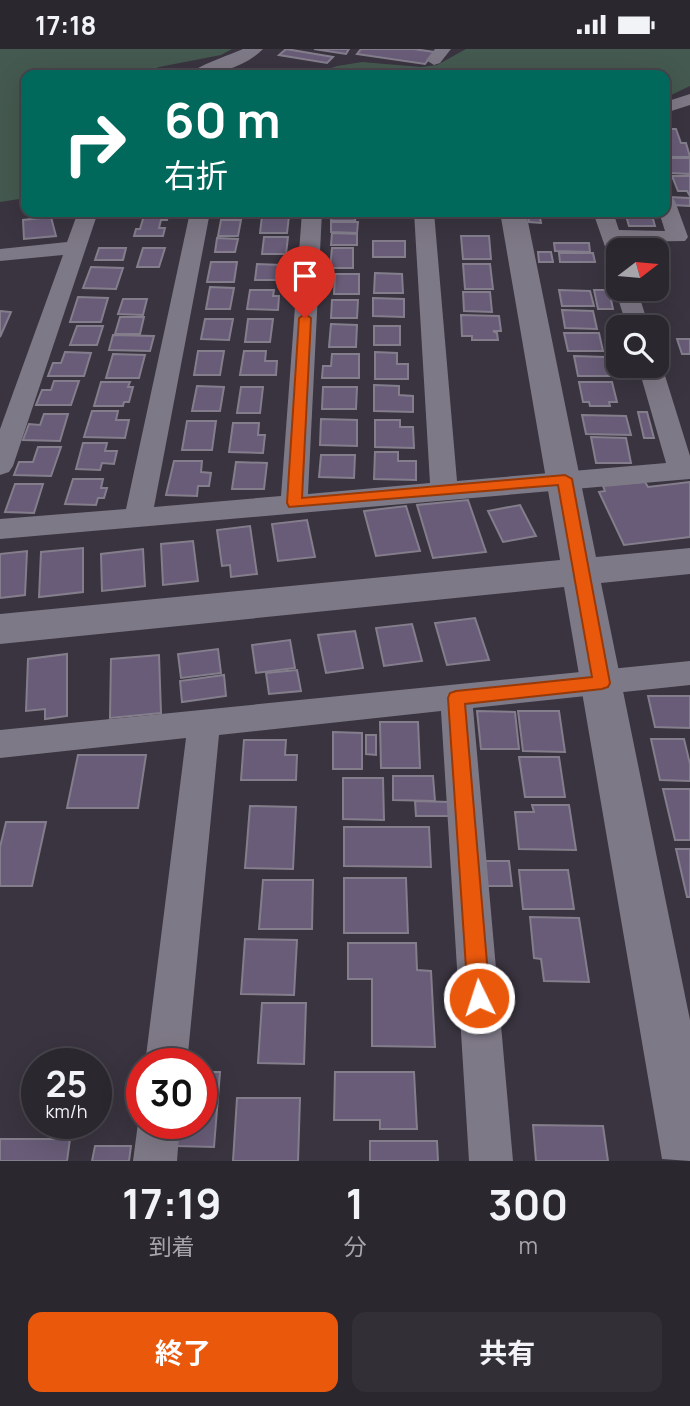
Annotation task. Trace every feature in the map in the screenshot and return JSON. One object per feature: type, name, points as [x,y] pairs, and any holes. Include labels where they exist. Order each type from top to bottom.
[{"type":"street","points":[[211,70],[255,49]]},
{"type":"street","points":[[670,107],[688,105]]},
{"type":"street","points":[[604,217],[610,236],[678,237],[670,215]]},
{"type":"street","points":[[0,466],[86,217]]},
{"type":"street","points":[[138,517],[199,217]]},
{"type":"street","points":[[294,503],[312,217]]},
{"type":"street","points":[[424,217],[444,489]]},
{"type":"street","points":[[514,217],[690,1159]]},
{"type":"street","points":[[0,255],[76,247]]},
{"type":"street","points":[[0,529],[686,470],[654,378]]},
{"type":"street","points":[[0,629],[690,561]]},
{"type":"street","points":[[0,744],[690,673]]},
{"type":"street","points":[[456,698],[491,1161]]},
{"type":"street","points":[[168,1048],[204,723]]},
{"type":"street","points":[[155,1161],[157,1139]]},
{"type":"green space","points":[[0,49],[232,49],[221,55],[152,70],[21,70],[21,199],[0,202]]},
{"type":"green space","points":[[466,49],[690,49],[690,86],[670,96],[670,70],[326,70],[362,62],[421,67],[437,65]]},
{"type":"building","points":[[286,49],[333,57],[327,63],[279,55]]},
{"type":"building","points":[[314,49],[349,49],[346,54]]},
{"type":"building","points":[[361,49],[414,49],[434,52],[425,64],[357,54]]},
{"type":"building","points":[[670,129],[676,129],[681,143],[686,143],[690,157],[670,157]]},
{"type":"building","points":[[670,158],[690,158],[690,174],[670,173]]},
{"type":"building","points":[[672,176],[690,176],[690,196],[687,191],[678,191]]},
{"type":"building","points":[[670,197],[690,198],[690,206],[672,205]]},
{"type":"building","points":[[51,217],[56,236],[24,239],[23,220]]},
{"type":"building","points":[[144,217],[168,217],[167,220],[161,220],[159,228],[165,228],[163,236],[134,236],[136,229],[140,229]]},
{"type":"building","points":[[262,217],[289,217],[287,233],[260,233]]},
{"type":"building","points":[[331,217],[355,217],[355,221],[331,221]]},
{"type":"building","points":[[528,217],[540,217],[541,223],[529,222]]},
{"type":"building","points":[[626,217],[652,217],[655,226],[629,226]]},
{"type":"building","points":[[221,220],[241,220],[238,236],[218,236]]},
{"type":"building","points":[[331,222],[358,222],[357,233],[331,232]]},
{"type":"building","points":[[332,233],[357,234],[357,245],[331,245]]},
{"type":"building","points":[[461,236],[489,236],[491,259],[463,259]]},
{"type":"building","points":[[264,237],[288,237],[286,254],[262,254]]},
{"type":"building","points":[[217,238],[238,239],[235,252],[215,252]]},
{"type":"building","points":[[373,241],[405,241],[405,257],[373,257]]},
{"type":"building","points":[[554,243],[589,243],[590,252],[555,251]]},
{"type":"building","points":[[99,248],[126,248],[123,260],[95,260]]},
{"type":"building","points":[[143,248],[165,248],[159,267],[137,267]]},
{"type":"building","points":[[332,248],[353,248],[353,268],[330,268]]},
{"type":"building","points":[[538,252],[551,252],[553,262],[539,262]]},
{"type":"building","points":[[559,253],[593,253],[595,262],[560,262]]},
{"type":"building","points":[[211,262],[237,262],[234,282],[207,282]]},
{"type":"building","points":[[257,264],[281,265],[279,280],[255,280]]},
{"type":"building","points":[[463,264],[490,264],[493,289],[465,289]]},
{"type":"building","points":[[91,267],[123,268],[116,289],[83,288]]},
{"type":"building","points":[[375,273],[402,274],[403,293],[374,293]]},
{"type":"building","points":[[335,274],[359,274],[359,294],[334,294]]},
{"type":"building","points":[[210,287],[234,288],[230,309],[206,309]]},
{"type":"building","points":[[250,290],[274,290],[273,296],[279,296],[278,310],[247,309]]},
{"type":"building","points":[[559,290],[590,291],[594,306],[562,306]]},
{"type":"building","points":[[594,290],[606,290],[606,301],[611,301],[613,309],[598,309]]},
{"type":"building","points":[[463,292],[490,292],[492,312],[464,311]]},
{"type":"building","points":[[78,297],[108,298],[101,322],[70,322]]},
{"type":"building","points":[[373,298],[404,299],[404,317],[373,316]]},
{"type":"building","points":[[123,299],[147,299],[143,315],[118,314]]},
{"type":"building","points":[[332,300],[358,300],[357,318],[331,318]]},
{"type":"building","points":[[562,310],[593,311],[597,329],[565,328]]},
{"type":"building","points":[[0,311],[11,312],[0,337]]},
{"type":"building","points":[[461,315],[499,316],[501,331],[493,331],[497,333],[498,340],[472,340],[472,336],[462,336]]},
{"type":"building","points":[[120,317],[144,317],[140,334],[115,334]]},
{"type":"building","points":[[205,319],[233,319],[229,340],[201,339]]},
{"type":"building","points":[[248,319],[273,319],[270,342],[245,342]]},
{"type":"building","points":[[331,324],[357,325],[356,347],[329,347]]},
{"type":"building","points":[[77,326],[103,326],[97,345],[70,345]]},
{"type":"building","points":[[374,326],[400,326],[400,345],[374,345]]},
{"type":"building","points":[[564,333],[599,333],[603,351],[568,351]]},
{"type":"building","points":[[113,335],[154,336],[150,351],[109,350]]},
{"type":"building","points":[[677,339],[690,339],[690,354],[682,354]]},
{"type":"building","points":[[198,351],[224,351],[220,375],[194,375]]},
{"type":"building","points":[[244,351],[266,351],[265,361],[277,361],[276,375],[240,375]]},
{"type":"building","points":[[65,352],[91,353],[84,376],[48,376],[53,363],[61,363]]},
{"type":"building","points":[[375,352],[397,353],[397,364],[408,364],[408,379],[375,379]]},
{"type":"building","points":[[113,354],[145,355],[139,378],[106,378]]},
{"type":"building","points":[[332,354],[359,354],[359,378],[322,378],[323,366],[331,366]]},
{"type":"building","points":[[574,356],[606,357],[606,376],[578,376]]},
{"type":"building","points":[[54,381],[79,381],[71,405],[36,405],[42,390],[51,390]]},
{"type":"building","points":[[101,382],[130,382],[128,387],[133,387],[129,402],[124,402],[123,406],[94,406]]},
{"type":"building","points":[[579,382],[612,382],[617,402],[609,402],[610,406],[590,406],[589,402],[583,402]]},
{"type":"building","points":[[374,385],[399,386],[399,395],[413,396],[413,412],[374,411]]},
{"type":"building","points":[[197,386],[224,387],[220,411],[192,411]]},
{"type":"building","points":[[241,387],[263,387],[260,413],[237,413]]},
{"type":"building","points":[[323,387],[357,387],[356,409],[322,409]]},
{"type":"building","points":[[92,411],[118,411],[116,420],[129,420],[125,438],[84,437]]},
{"type":"building","points":[[638,412],[647,412],[654,438],[644,438]]},
{"type":"building","points":[[44,414],[68,414],[60,441],[23,440],[29,424],[40,425]]},
{"type":"building","points":[[582,415],[626,416],[631,435],[586,434]]},
{"type":"building","points":[[321,419],[357,420],[357,446],[320,445]]},
{"type":"building","points":[[375,420],[400,420],[400,427],[413,427],[414,448],[375,447]]},
{"type":"building","points":[[187,421],[216,421],[212,450],[182,450]]},
{"type":"building","points":[[233,423],[259,423],[258,435],[265,435],[263,453],[229,452]]},
{"type":"building","points":[[591,437],[626,438],[631,463],[596,463]]},
{"type":"building","points":[[83,443],[107,443],[105,451],[117,451],[114,464],[102,463],[100,470],[76,469]]},
{"type":"building","points":[[38,447],[61,447],[51,476],[14,475],[19,462],[33,462]]},
{"type":"building","points":[[375,452],[398,452],[398,461],[416,461],[416,480],[374,479]]},
{"type":"building","points":[[321,455],[355,455],[354,478],[319,477]]},
{"type":"building","points":[[174,461],[202,461],[201,472],[211,473],[209,486],[198,486],[197,496],[166,495]]},
{"type":"building","points":[[236,462],[267,463],[264,489],[232,489]]},
{"type":"building","points":[[73,479],[103,479],[101,488],[107,488],[104,498],[98,498],[96,505],[65,504]]},
{"type":"building","points":[[645,482],[648,487],[690,482],[690,537],[624,545],[599,492],[605,491],[603,486]]},
{"type":"building","points":[[15,484],[43,484],[34,513],[5,512]]},
{"type":"building","points":[[468,500],[486,552],[433,558],[417,505]]},
{"type":"building","points":[[520,505],[536,536],[503,542],[488,511]]},
{"type":"building","points":[[406,506],[420,551],[376,556],[364,511]]},
{"type":"building","points":[[307,520],[315,557],[278,561],[272,524]]},
{"type":"building","points":[[250,526],[257,574],[231,577],[230,565],[222,566],[217,530]]},
{"type":"building","points":[[193,541],[198,581],[163,585],[161,544]]},
{"type":"building","points":[[83,548],[83,592],[39,597],[41,552]]},
{"type":"building","points":[[143,549],[145,586],[102,591],[101,554]]},
{"type":"building","points":[[27,551],[25,595],[0,598],[0,554]]},
{"type":"building","points":[[475,618],[489,660],[447,665],[435,623]]},
{"type":"building","points":[[412,624],[422,661],[384,666],[376,628]]},
{"type":"building","points":[[355,631],[363,668],[326,673],[318,635]]},
{"type":"building","points":[[290,640],[295,668],[256,673],[252,645]]},
{"type":"building","points":[[218,649],[221,673],[181,678],[178,654]]},
{"type":"building","points":[[67,654],[67,716],[45,719],[45,709],[26,711],[28,659]]},
{"type":"building","points":[[159,655],[161,713],[110,718],[111,659]]},
{"type":"building","points":[[297,670],[301,691],[269,694],[266,673]]},
{"type":"building","points":[[224,675],[226,696],[182,702],[180,681]]},
{"type":"building","points":[[648,696],[690,696],[690,728],[655,727]]},
{"type":"building","points":[[477,711],[515,712],[519,749],[481,749]]},
{"type":"building","points":[[518,711],[559,711],[565,752],[523,751]]},
{"type":"building","points":[[380,722],[418,722],[420,768],[381,768]]},
{"type":"building","points":[[333,732],[362,733],[362,769],[333,769]]},
{"type":"building","points":[[366,735],[376,735],[376,755],[366,754]]},
{"type":"building","points":[[651,739],[684,739],[690,764],[690,781],[660,780]]},
{"type":"building","points":[[244,740],[286,740],[285,755],[297,755],[296,780],[241,780]]},
{"type":"building","points":[[78,755],[146,755],[138,808],[67,808]]},
{"type":"building","points":[[519,757],[559,757],[565,797],[525,797]]},
{"type":"building","points":[[393,776],[433,776],[435,801],[393,800]]},
{"type":"building","points":[[343,778],[383,778],[384,820],[343,819]]},
{"type":"building","points":[[663,789],[690,789],[690,840],[675,840]]},
{"type":"building","points":[[415,801],[449,802],[450,816],[416,816]]},
{"type":"building","points":[[532,805],[569,805],[576,850],[519,849],[515,812],[534,812]]},
{"type":"building","points":[[250,806],[296,807],[293,869],[245,868]]},
{"type":"building","points":[[6,822],[46,822],[32,886],[0,886],[0,847]]},
{"type":"building","points":[[344,827],[429,827],[431,867],[344,866]]},
{"type":"building","points":[[676,849],[690,849],[690,897],[687,897]]},
{"type":"building","points":[[482,861],[509,861],[512,886],[484,886]]},
{"type":"building","points":[[519,870],[568,870],[574,909],[523,909]]},
{"type":"building","points":[[344,878],[406,878],[408,933],[344,933]]},
{"type":"building","points":[[263,880],[313,880],[312,929],[259,929]]},
{"type":"building","points":[[530,917],[579,918],[589,982],[544,981],[541,959],[534,958]]},
{"type":"building","points":[[245,939],[297,940],[294,995],[241,994]]},
{"type":"building","points":[[348,943],[416,943],[417,970],[431,971],[435,1047],[372,1046],[372,979],[348,979]]},
{"type":"building","points":[[262,1003],[306,1003],[304,1064],[258,1063]]},
{"type":"building","points":[[217,1072],[220,1072],[217,1110]]},
{"type":"building","points":[[335,1072],[414,1072],[417,1129],[380,1129],[380,1120],[334,1120]]},
{"type":"building","points":[[237,1098],[300,1098],[298,1161],[233,1161]]},
{"type":"building","points":[[533,1125],[603,1126],[608,1161],[536,1161]]},
{"type":"building","points":[[0,1139],[70,1139],[67,1161],[0,1161]]},
{"type":"building","points":[[177,1139],[215,1139],[214,1147],[176,1146]]},
{"type":"building","points":[[370,1141],[437,1141],[438,1161],[370,1161]]},
{"type":"building","points":[[95,1146],[131,1146],[129,1161],[92,1161]]},
{"type":"route","points":[[305,318],[294,503],[565,479],[602,683],[456,698],[479,998]]}]
